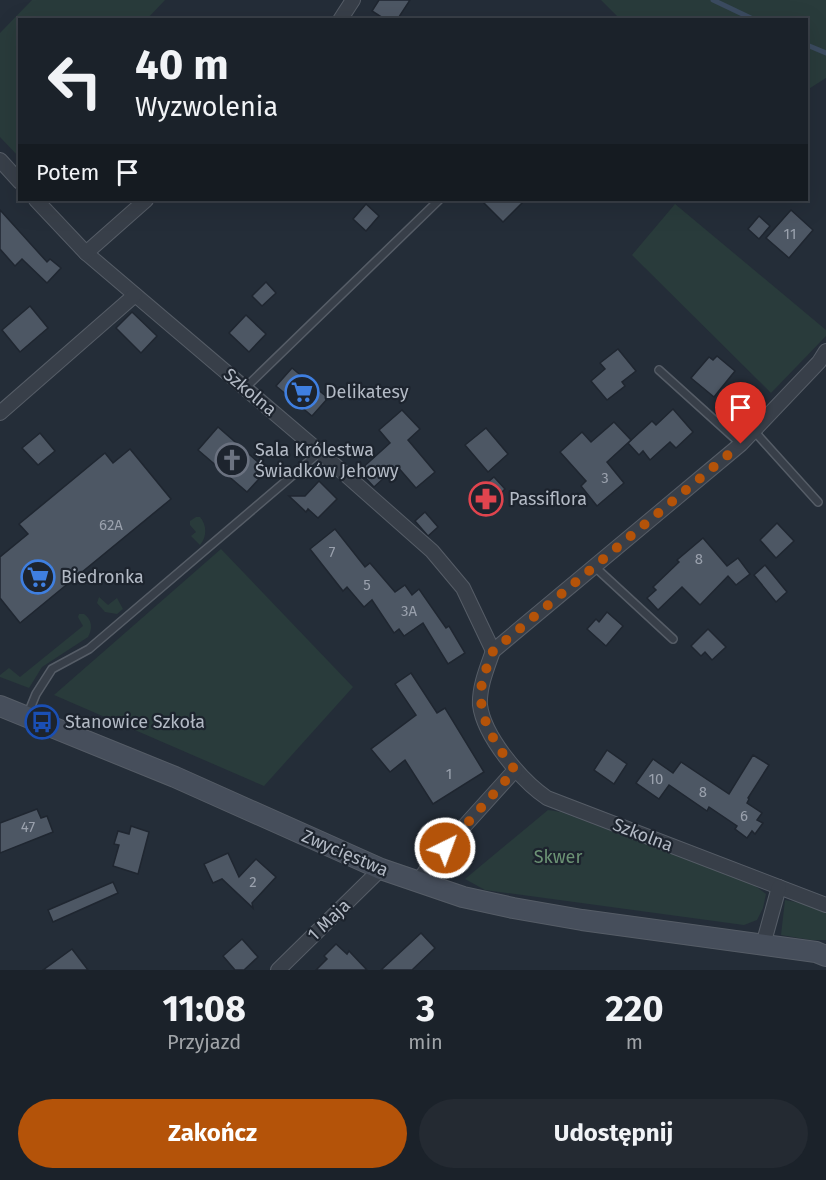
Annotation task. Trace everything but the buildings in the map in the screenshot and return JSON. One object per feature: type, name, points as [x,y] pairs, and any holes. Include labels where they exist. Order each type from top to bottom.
[{"type":"main road","name":"Zwycięstwa","points":[[0,706],[175,777],[381,869],[464,897],[531,912],[823,953]]},
{"type":"street","points":[[341,18],[353,0]]},
{"type":"street","points":[[0,160],[18,180]]},
{"type":"street","name":"Szkolna","points":[[37,201],[86,252],[432,551],[463,588],[493,651],[482,681],[480,706],[488,728],[515,770],[530,787],[547,798],[826,905]]},
{"type":"street","points":[[86,252],[145,201]]},
{"type":"street","points":[[0,413],[135,295]]},
{"type":"street","points":[[493,651],[741,444],[819,362],[826,351]]},
{"type":"street","points":[[418,882],[431,863],[515,770]]},
{"type":"street","name":"1 Maja","points":[[278,970],[381,869]]},
{"type":"street","points":[[763,945],[779,887]]},
{"type":"lane","points":[[245,388],[438,201]]},
{"type":"lane","points":[[659,370],[741,444]]},
{"type":"lane","points":[[754,431],[818,502]]},
{"type":"lane","points":[[27,716],[36,694],[52,669],[89,649],[320,452]]},
{"type":"lane","points":[[595,567],[673,639]]},
{"type":"green space","points":[[32,0],[165,0],[148,18],[18,18],[18,156],[0,137],[0,33]]},
{"type":"green space","points":[[601,0],[826,0],[826,78],[808,89],[808,18],[619,18]]},
{"type":"green space","points":[[675,204],[826,330],[826,336],[771,393],[632,255]]},
{"type":"green space","points":[[200,517],[205,527],[205,535],[200,545],[191,536],[196,532],[190,525],[190,521]]},
{"type":"green space","points":[[221,549],[353,687],[264,786],[54,695]]},
{"type":"green space","points":[[99,597],[108,605],[117,598],[123,609],[117,614],[105,612],[97,603]]},
{"type":"green space","points":[[79,614],[87,616],[90,622],[91,630],[88,637],[42,667],[29,688],[0,677],[9,668],[20,677],[83,626],[78,617]]},
{"type":"green space","name":"Skwer","points":[[548,810],[561,812],[754,885],[766,894],[763,908],[757,920],[744,925],[485,890],[465,879]]},
{"type":"green space","points":[[785,900],[826,910],[826,940],[781,935]]},
{"type":"waterway","points":[[713,0],[751,18]]},
{"type":"waterway","points":[[808,45],[826,53]]},
{"type":"place","name":"Delikatesy","points":[[302,392]]},
{"type":"place","name":"Sala Królestwa Świadków Jehowy","points":[[232,460]]},
{"type":"place","name":"Passiflora","points":[[486,499]]},
{"type":"place","name":"Biedronka","points":[[38,577]]},
{"type":"place","name":"Stanowice Szkoła","points":[[42,722]]},
{"type":"route","points":[[445,848],[515,770],[488,728],[480,706],[482,681],[493,651],[741,444]]}]
